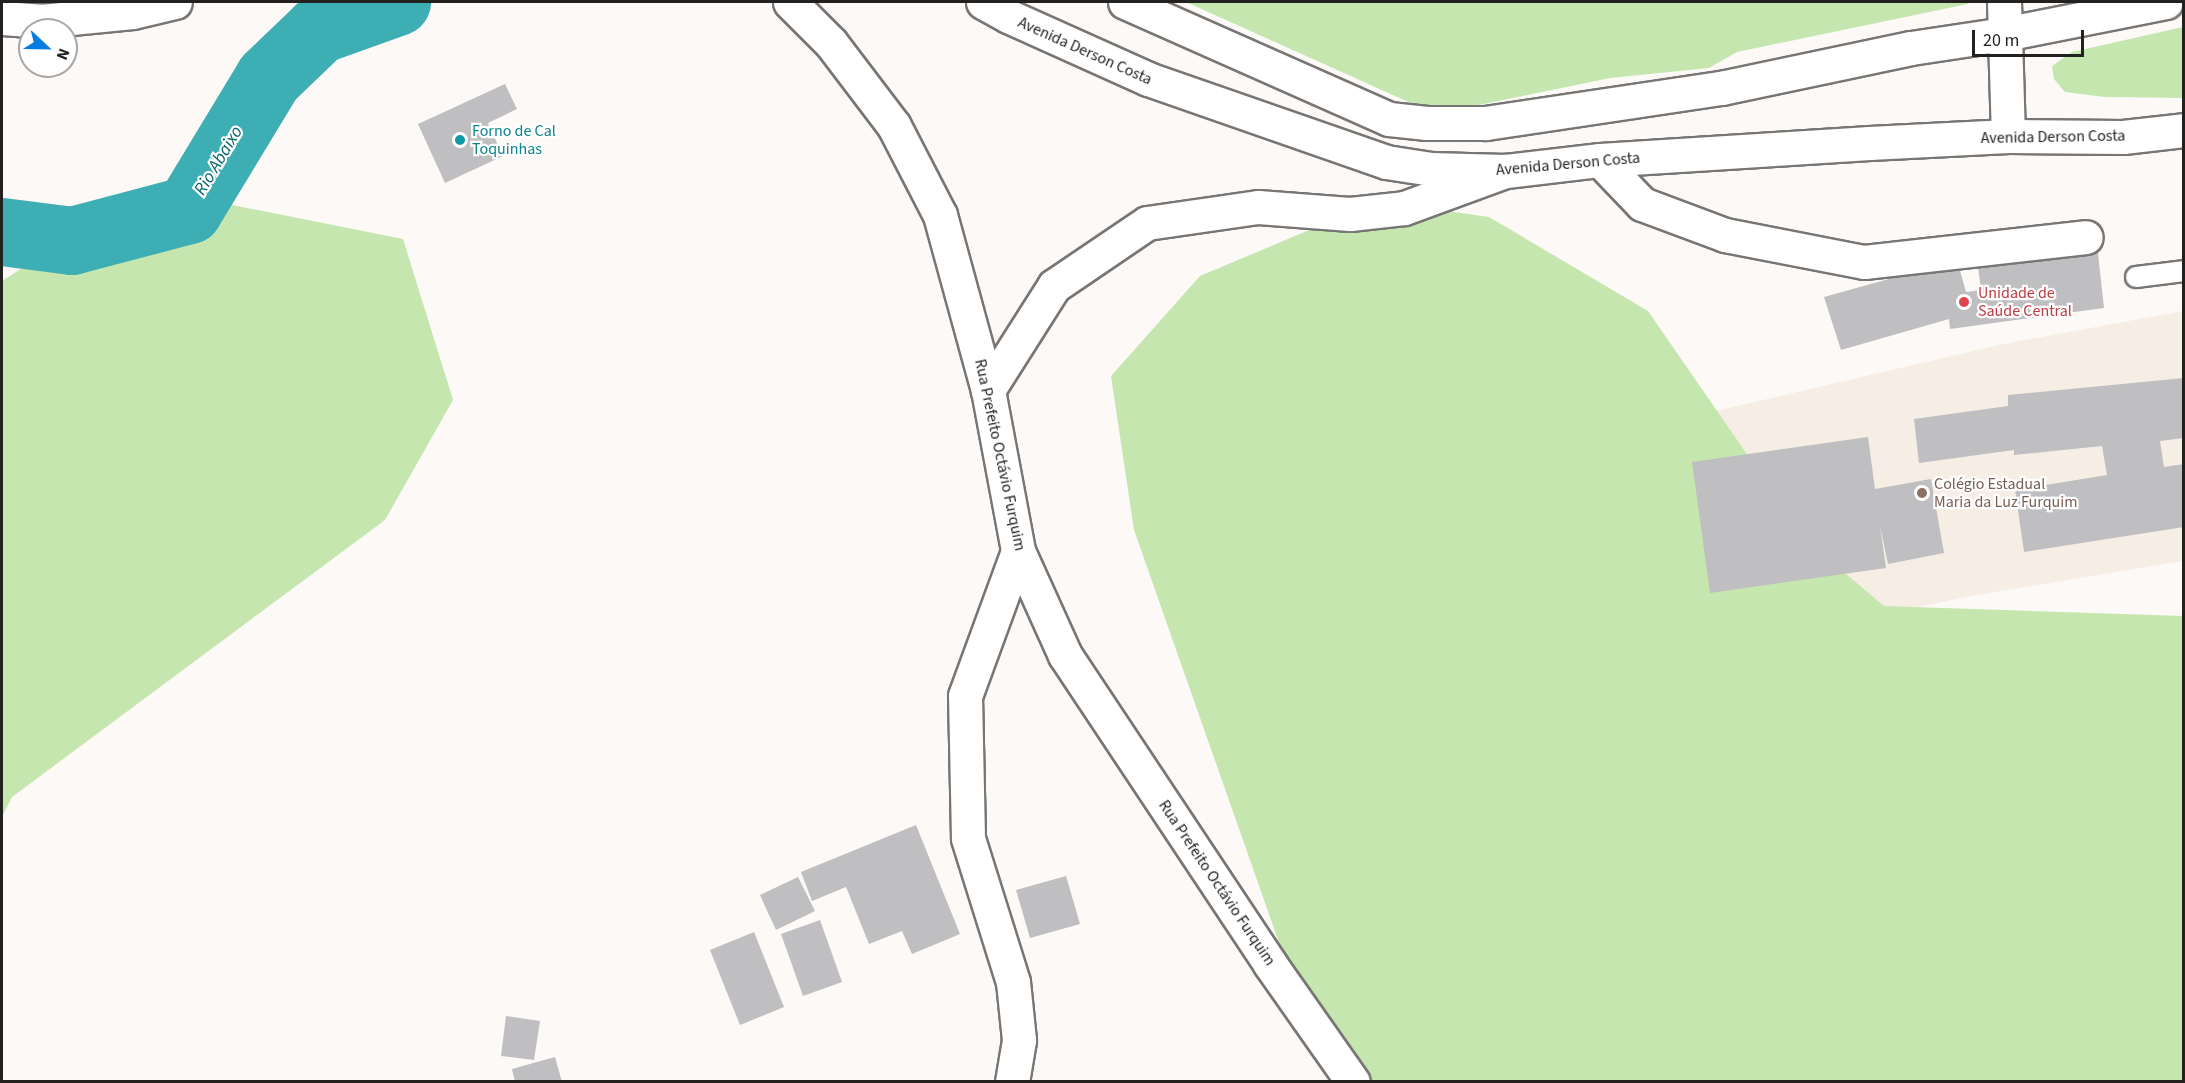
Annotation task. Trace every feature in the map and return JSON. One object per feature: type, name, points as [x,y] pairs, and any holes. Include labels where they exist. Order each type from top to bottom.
[{"type":"street","points":[[2,18],[41,21],[110,15],[175,2]]},
{"type":"street","name":"Rua Prefeito Octávio Furquim","points":[[790,2],[831,43],[894,126],[940,215],[988,390],[1018,550],[1065,655],[1270,964],[1353,1082]]},
{"type":"street","name":"Avenida Derson Costa","points":[[983,2],[1008,16],[1148,79],[1386,162],[1431,169],[1506,171],[1600,160],[2008,136],[2123,137],[2184,130]]},
{"type":"street","points":[[1125,2],[1389,119],[1427,123],[1486,123],[1721,88],[1911,48],[2004,34],[2166,2]]},
{"type":"street","points":[[2004,2],[2008,136]]},
{"type":"street","points":[[1600,160],[1642,204],[1725,235],[1864,262],[2086,237]]},
{"type":"street","points":[[988,390],[1054,286],[1147,223],[1258,207],[1350,214],[1404,208],[1506,171]]},
{"type":"street","points":[[1012,1082],[1020,1040],[1013,982],[968,838],[965,696],[1018,550]]},
{"type":"lane","points":[[2136,277],[2184,271]]},
{"type":"shaded area","name":"Colégio Estadual Maria da Luz Furquim","points":[[2183,311],[2183,561],[1971,596],[1681,657],[1652,426],[2003,344]]},
{"type":"green space","points":[[1186,2],[1968,2],[1968,4],[1737,52],[1709,68],[1610,78],[1435,114]]},
{"type":"green space","points":[[2183,27],[2183,98],[2105,97],[2065,92],[2054,79],[2052,66],[2072,52]]},
{"type":"green space","points":[[147,188],[403,239],[453,400],[385,520],[12,797],[2,817],[2,281]]},
{"type":"green space","points":[[1378,201],[1489,217],[1648,311],[1807,541],[1884,606],[2183,616],[2183,1081],[1331,1081],[1322,1065],[1134,530],[1111,376],[1200,276]]},
{"type":"building","name":"Forno de Cal Toquinhas","points":[[505,84],[517,109],[488,123],[503,156],[445,183],[418,124]]},
{"type":"building","name":"Unidade de Saúde Central","points":[[2097,244],[2104,308],[1950,329],[1949,319],[1841,350],[1824,297],[1957,260],[1966,292],[1981,290],[1977,259]]},
{"type":"building","points":[[2184,378],[2184,438],[2160,441],[2164,467],[2184,464],[2184,527],[2024,552],[2015,490],[2107,475],[2102,446],[2014,455],[2014,450],[1919,463],[1914,419],[2008,406],[2008,395]]},
{"type":"building","points":[[1868,437],[1875,489],[1931,479],[1944,553],[1888,564],[1880,526],[1886,568],[1710,593],[1692,462]]},
{"type":"building","points":[[916,825],[960,934],[912,954],[902,931],[869,944],[846,887],[812,901],[801,872]]},
{"type":"building","points":[[1066,876],[1080,924],[1030,938],[1016,890]]},
{"type":"building","points":[[798,877],[815,911],[776,930],[760,895]]},
{"type":"building","points":[[820,920],[842,982],[803,996],[781,934]]},
{"type":"building","points":[[754,932],[784,1007],[740,1025],[710,950]]},
{"type":"building","points":[[506,1016],[540,1021],[534,1060],[501,1056]]},
{"type":"building","points":[[555,1057],[562,1082],[515,1082],[512,1069]]},
{"type":"waterway","name":"Rio Abaixo","points":[[2,232],[72,241],[189,210],[269,78],[319,30],[397,2]]},
{"type":"place","name":"Forno de Cal Toquinhas","points":[[460,140]]},
{"type":"place","name":"Unidade de Saúde Central","points":[[1964,302]]},
{"type":"place","name":"Colégio Estadual Maria da Luz Furquim","points":[[1922,493]]}]
